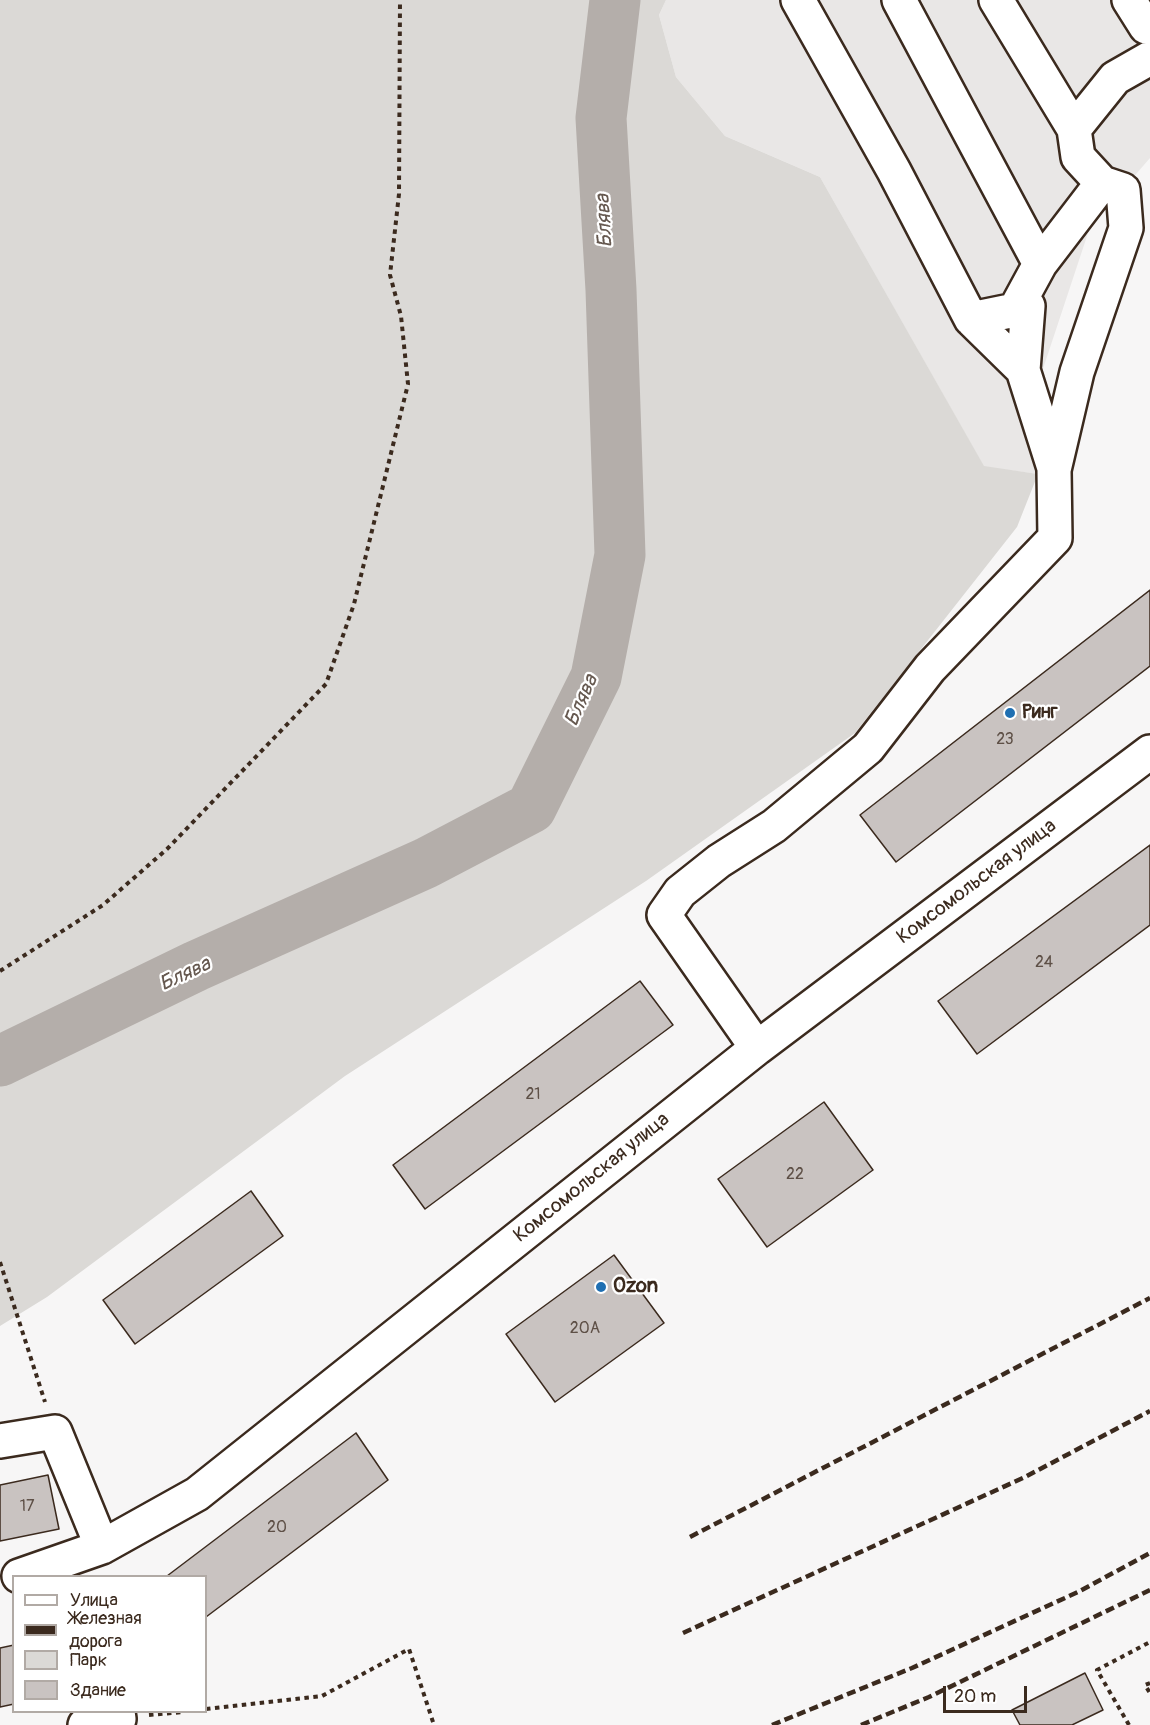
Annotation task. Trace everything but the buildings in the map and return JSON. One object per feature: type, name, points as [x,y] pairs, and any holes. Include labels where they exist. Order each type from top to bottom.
[{"type":"street","points":[[798,0],[894,171],[971,319],[1023,370]]},
{"type":"street","points":[[899,0],[1040,264]]},
{"type":"street","points":[[757,1048],[664,915],[680,892],[719,861],[774,826],[868,747],[930,668],[1055,538],[1054,470],[1077,372],[1126,228],[1113,187],[1078,157],[1074,129],[996,0]]},
{"type":"street","points":[[1074,129],[1149,35],[1129,0]]},
{"type":"street","points":[[1015,310],[1040,264],[1113,187]]},
{"type":"street","points":[[971,319],[1028,306],[1023,370],[1054,470]]},
{"type":"street","name":"Комсомольская улица","points":[[23,1575],[88,1560],[197,1494],[757,1048],[1150,752]]},
{"type":"street","points":[[0,1441],[55,1432],[88,1560]]},
{"type":"street","points":[[85,1725],[119,1719],[118,1713]]},
{"type":"path","points":[[0,971],[103,905],[167,849],[326,684],[357,593],[408,384],[401,316],[390,275],[399,194],[400,0]]},
{"type":"path","points":[[0,1262],[55,1432]]},
{"type":"path","points":[[1129,1725],[1097,1671],[1150,1642]]},
{"type":"path","points":[[207,1709],[322,1695],[409,1649],[434,1725]]},
{"type":"path","points":[[1150,1683],[1145,1685],[1150,1693]]},
{"type":"shaded area","points":[[666,0],[1150,0],[1150,158],[1090,227],[1030,408],[1038,474],[984,467],[820,177],[725,136],[676,77],[659,15]]},
{"type":"green space","points":[[0,0],[666,0],[659,15],[676,77],[725,136],[820,177],[984,466],[1038,474],[1017,527],[855,733],[646,881],[345,1076],[47,1297],[0,1326]]},
{"type":"waterway","name":"Блява","points":[[0,1061],[196,966],[426,863],[531,808],[596,677],[620,555],[611,290],[601,118],[615,0]]},
{"type":"railway","points":[[690,1537],[1150,1298]]},
{"type":"railway","points":[[683,1633],[1025,1477],[1150,1411]]},
{"type":"railway","points":[[772,1725],[912,1668],[1078,1592],[1150,1553]]},
{"type":"railway","points":[[861,1725],[929,1697],[1150,1590]]},
{"type":"place","name":"Ринг","points":[[1010,713]]},
{"type":"place","name":"Ozon","points":[[601,1287]]}]
